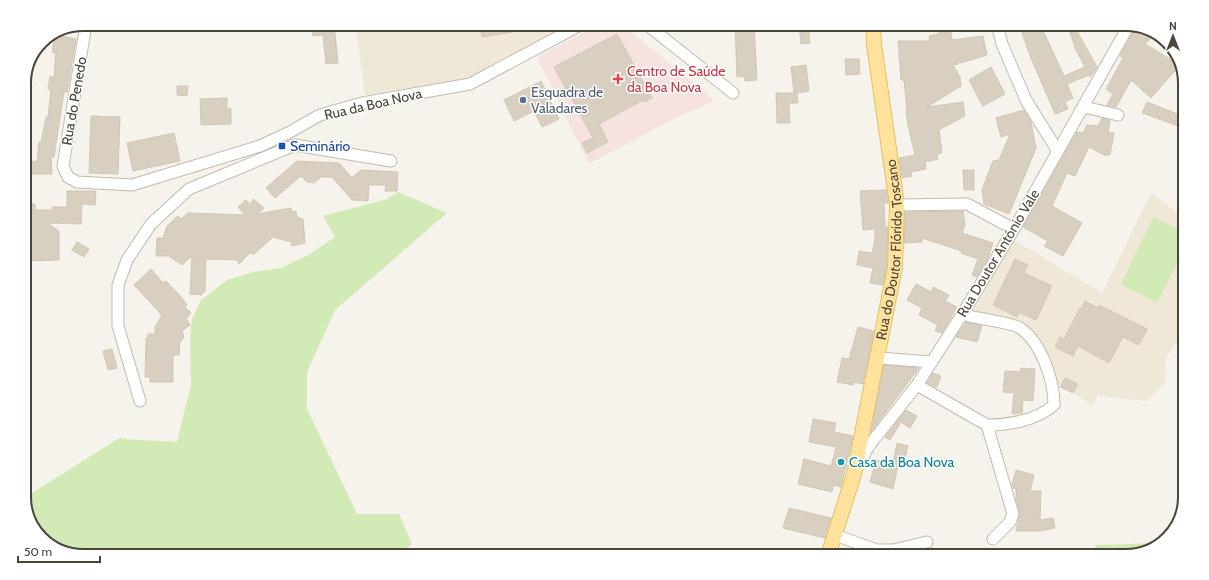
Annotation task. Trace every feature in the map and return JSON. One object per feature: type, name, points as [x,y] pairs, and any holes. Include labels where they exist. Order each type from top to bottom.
[{"type":"main road","name":"Rua do Doutor Flórido Toscano","points":[[830,549],[854,474],[894,281],[896,255],[896,205],[873,31]]},
{"type":"street","name":"Rua do Penedo","points":[[68,177],[63,166],[85,31]]},
{"type":"street","name":"Rua da Boa Nova","points":[[68,177],[77,182],[132,185],[260,146],[288,133],[320,115],[362,103],[470,84],[569,31]]},
{"type":"street","points":[[655,31],[733,93]]},
{"type":"street","points":[[999,31],[1002,44],[1026,100],[1057,150]]},
{"type":"street","name":"Rua Doutor António Vale","points":[[854,474],[868,447],[916,385],[963,313],[1014,229],[1057,150],[1084,107],[1126,31]]},
{"type":"street","points":[[1084,107],[1118,114]]},
{"type":"street","points":[[288,133],[295,145]]},
{"type":"street","points":[[140,401],[118,326],[118,285],[126,260],[151,224],[189,189],[295,145],[391,161]]},
{"type":"street","points":[[896,205],[967,204],[1014,229]]},
{"type":"street","points":[[916,385],[987,425],[1000,425],[1030,419],[1050,409],[1054,405],[1054,396],[1041,350],[1020,328],[969,316],[963,313]]},
{"type":"street","points":[[879,358],[931,362]]},
{"type":"street","points":[[987,425],[1014,514],[1010,522],[993,539]]},
{"type":"street","points":[[835,535],[874,549]]},
{"type":"street","points":[[897,549],[927,542]]},
{"type":"shaded area","points":[[356,31],[553,31],[467,79],[365,95]]},
{"type":"shaded area","name":"Centro de Saúde da Boa Nova","points":[[587,31],[630,31],[715,101],[681,115],[589,164],[537,57]]},
{"type":"shaded area","points":[[1151,193],[1178,213],[1178,341],[1166,357],[1165,383],[1147,401],[1098,396],[1092,405],[1057,383],[1046,348],[1022,322],[975,312],[972,306],[1013,239],[1102,293]]},
{"type":"green space","points":[[398,192],[447,213],[335,310],[307,372],[307,409],[357,514],[399,514],[412,544],[405,549],[83,549],[63,545],[46,534],[36,520],[32,507],[31,494],[121,437],[122,439],[177,442],[191,385],[190,338],[192,319],[201,300],[227,280],[253,272],[281,268],[310,254],[335,237],[323,216],[387,199]]},
{"type":"green space","points":[[1154,217],[1178,229],[1178,261],[1157,303],[1121,284]]},
{"type":"green space","points":[[1150,543],[1136,548],[1126,549],[1094,549],[1096,545]]},
{"type":"building","points":[[313,31],[335,31],[338,63],[326,64],[323,35],[313,36]]},
{"type":"building","points":[[481,31],[519,31],[482,37]]},
{"type":"building","points":[[735,31],[754,31],[757,80],[745,81],[744,76],[737,77]]},
{"type":"building","points":[[800,31],[809,31],[810,43],[801,44]]},
{"type":"building","points":[[938,31],[951,31],[952,40],[983,36],[987,55],[960,63],[958,60],[958,64],[953,65],[960,77],[961,86],[927,107],[963,102],[965,116],[939,130],[942,153],[937,154],[938,159],[925,162],[926,169],[911,172],[912,176],[902,178],[899,158],[915,155],[908,125],[904,80],[901,80],[898,41],[930,41],[929,36],[939,34]]},
{"type":"building","points":[[1021,31],[1043,31],[1064,76],[1085,67],[1076,50],[1069,31],[1077,31],[1097,67],[1090,77],[1089,75],[1067,84],[1073,98],[1065,102],[1068,109],[1055,114],[1029,53]]},
{"type":"building","points":[[1133,32],[1136,32],[1152,38],[1145,44],[1153,49],[1153,56],[1165,56],[1173,61],[1176,70],[1151,98],[1131,80],[1116,107],[1107,105],[1113,94],[1106,89],[1123,58],[1120,56]]},
{"type":"building","points":[[617,34],[652,98],[645,102],[643,100],[599,124],[608,142],[587,153],[582,143],[593,138],[554,67]]},
{"type":"building","points":[[62,36],[76,39],[67,92],[64,92],[54,157],[51,157],[52,174],[31,174],[31,162],[37,161],[39,142],[41,142],[46,117],[48,117],[51,90],[48,89],[50,76],[54,77],[56,53],[52,52],[54,40],[57,38]]},
{"type":"building","points":[[845,59],[859,59],[860,74],[846,75]]},
{"type":"building","points":[[806,65],[809,91],[797,93],[798,103],[789,103],[790,123],[777,123],[776,93],[794,93],[791,67]]},
{"type":"building","points":[[991,67],[1005,94],[983,106],[969,80]]},
{"type":"building","points":[[541,81],[559,119],[542,127],[534,111],[514,121],[504,100]]},
{"type":"building","points":[[177,86],[188,86],[187,96],[177,95]]},
{"type":"building","points":[[227,98],[227,109],[231,108],[231,124],[201,125],[200,99]]},
{"type":"building","points":[[1147,102],[1178,114],[1178,126],[1142,113]]},
{"type":"building","points":[[1024,110],[1031,122],[1036,148],[1009,214],[984,204],[982,190],[993,161],[999,160],[1010,134],[1001,137],[996,118]]},
{"type":"building","points":[[91,116],[120,117],[118,174],[89,173]]},
{"type":"building","points":[[1102,118],[1110,120],[1108,133],[1114,133],[1110,155],[1104,155],[1089,147],[1075,176],[1067,173],[1052,206],[1082,223],[1063,256],[1044,246],[1048,241],[1023,227],[1077,132],[1083,133],[1087,125],[1098,126]]},
{"type":"building","points":[[174,133],[180,161],[133,171],[127,143]]},
{"type":"building","points":[[297,161],[339,163],[352,178],[361,170],[398,172],[397,191],[385,191],[386,185],[369,185],[368,201],[352,200],[332,177],[321,177],[314,183],[307,182],[301,176],[275,198],[266,188]]},
{"type":"building","points":[[963,170],[974,170],[974,190],[964,190]]},
{"type":"building","points":[[886,190],[888,203],[884,203],[885,227],[888,227],[887,266],[883,285],[870,283],[873,268],[857,265],[859,251],[872,253],[875,239],[875,229],[863,230],[860,191]]},
{"type":"building","points":[[67,191],[96,191],[95,205],[82,204],[81,224],[47,223],[59,231],[59,260],[31,261],[31,204],[35,204],[35,210],[52,210],[52,207],[67,207]]},
{"type":"building","points":[[253,199],[264,208],[257,214],[291,208],[292,212],[296,211],[297,217],[303,219],[305,243],[292,246],[291,242],[273,237],[253,255],[251,252],[239,264],[237,260],[206,259],[205,292],[202,292],[202,295],[190,294],[192,256],[182,265],[169,256],[156,256],[157,238],[163,238],[167,226],[178,216],[181,219],[188,213],[245,215],[238,207],[246,200],[251,205]]},
{"type":"building","points":[[963,211],[965,226],[962,233],[993,243],[988,258],[977,277],[972,275],[978,259],[961,253],[962,251],[922,238],[922,242],[904,243],[905,212]]},
{"type":"building","points":[[77,242],[89,249],[84,257],[72,250]]},
{"type":"building","points":[[1015,259],[1028,265],[1024,273],[1052,286],[1036,320],[1019,312],[1017,317],[993,305]]},
{"type":"building","points":[[151,269],[163,283],[166,281],[182,298],[187,305],[185,307],[191,313],[186,319],[190,325],[182,331],[184,337],[180,342],[179,355],[173,355],[173,382],[150,382],[150,377],[145,377],[146,338],[148,338],[148,334],[155,334],[155,327],[162,315],[134,285]]},
{"type":"building","points":[[916,284],[931,292],[933,287],[949,295],[945,301],[957,307],[942,333],[935,331],[938,325],[919,315],[922,308],[907,300]]},
{"type":"building","points":[[1085,301],[1098,308],[1099,305],[1147,329],[1139,345],[1123,337],[1109,363],[1078,346],[1073,356],[1055,347],[1060,337],[1064,339]]},
{"type":"building","points":[[966,322],[982,326],[977,342],[956,337]]},
{"type":"building","points":[[858,327],[874,331],[863,384],[854,382],[853,385],[837,382],[842,358],[849,359]]},
{"type":"building","points":[[112,349],[117,368],[108,370],[103,351]]},
{"type":"building","points":[[884,365],[919,368],[871,432]]},
{"type":"building","points":[[1021,368],[1035,369],[1033,401],[1023,400],[1022,413],[1012,414],[1014,393],[1003,392],[1005,371],[1020,372]]},
{"type":"building","points":[[933,373],[941,376],[937,387],[927,383]]},
{"type":"building","points":[[1065,378],[1078,384],[1073,393],[1060,387]]},
{"type":"building","points":[[906,410],[917,416],[910,428],[901,422],[890,440],[885,437]]},
{"type":"building","name":"Casa da Boa Nova","points":[[813,419],[836,423],[834,432],[853,436],[841,487],[833,485],[832,492],[798,484],[804,459],[831,466],[836,447],[809,442]]},
{"type":"building","points":[[897,443],[908,446],[903,467],[898,465],[893,489],[870,482],[876,460],[893,463]]},
{"type":"building","points":[[1016,470],[1034,475],[1030,491],[1041,491],[1040,520],[1053,518],[1055,528],[1040,531],[1016,531],[1020,513],[1016,500],[1016,489],[1013,488],[1012,484]]},
{"type":"building","points":[[789,508],[831,518],[825,538],[783,528]]},
{"type":"place","name":"Centro de Saúde da Boa Nova","points":[[618,79]]},
{"type":"place","name":"Esquadra de Valadares","points":[[523,100]]},
{"type":"place","name":"Seminário","points":[[282,146]]},
{"type":"place","name":"Casa da Boa Nova","points":[[841,462]]}]
